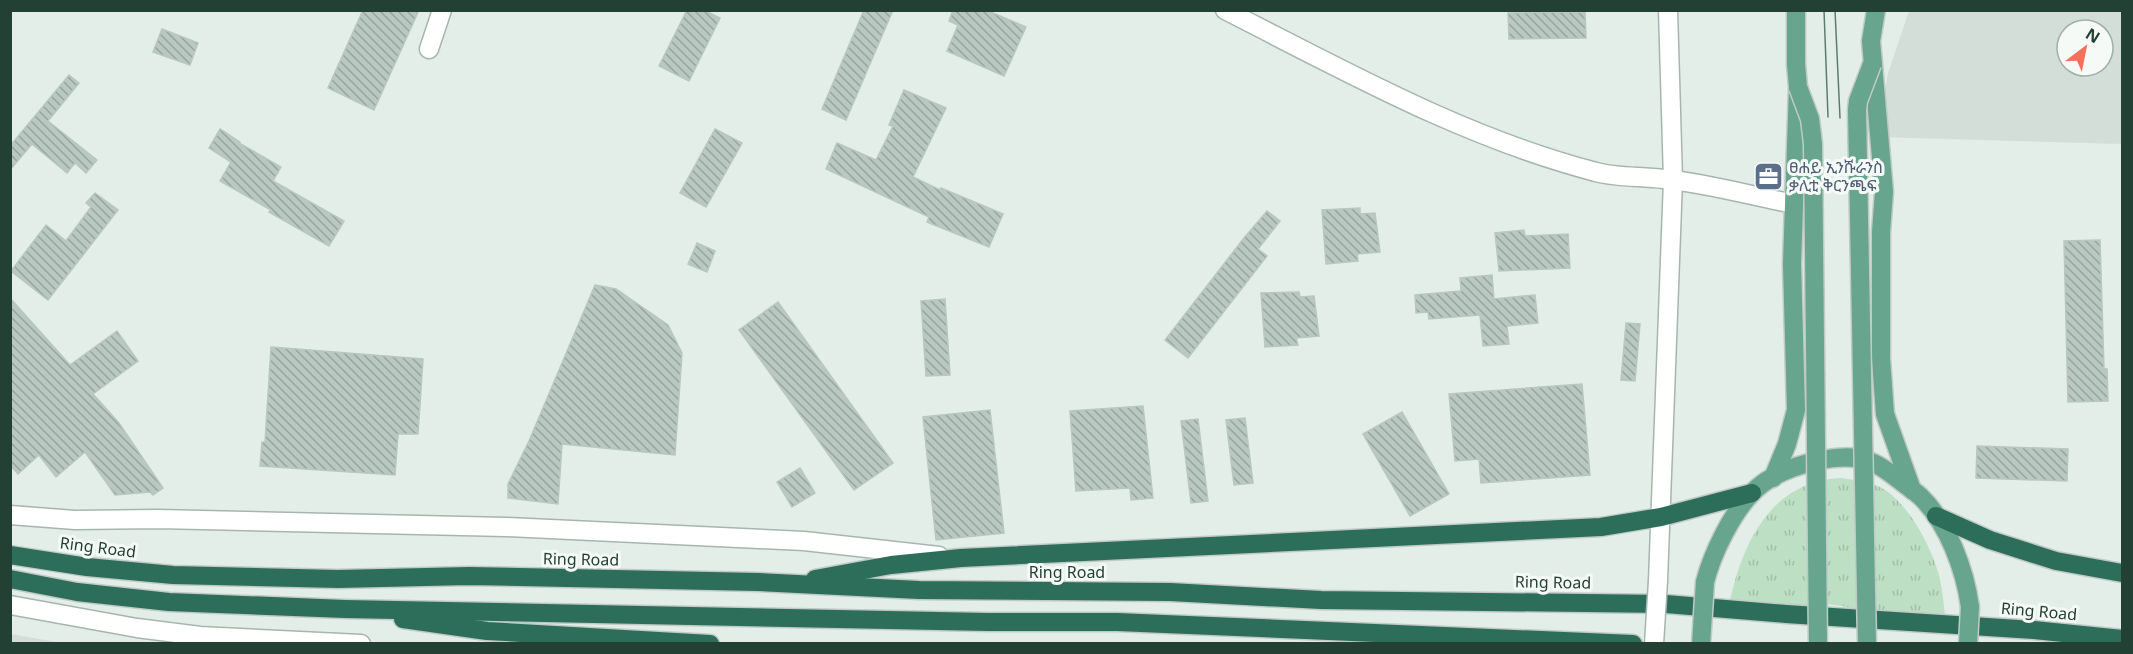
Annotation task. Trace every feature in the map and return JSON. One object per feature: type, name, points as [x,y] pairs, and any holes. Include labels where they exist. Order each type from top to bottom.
[{"type":"highway","points":[[781,584],[891,565],[962,558],[1536,532],[1601,527],[1661,518],[1752,493]]},
{"type":"highway","points":[[1936,516],[1990,540],[2056,561],[2122,573]]},
{"type":"highway","name":"Ring Road","points":[[10,555],[87,567],[173,574],[338,579],[469,576],[919,590],[1170,592],[1321,600],[1689,604],[1785,614],[2034,630],[2122,639]]},
{"type":"highway","points":[[10,579],[77,592],[169,602],[345,609],[988,622],[1117,622],[1633,644]]},
{"type":"highway","points":[[345,609],[487,631],[710,644]]},
{"type":"main road","points":[[1773,478],[1787,444],[1796,410],[1792,264],[1798,87],[1796,10]]},
{"type":"main road","points":[[1876,10],[1871,41],[1884,192],[1881,232],[1881,359],[1886,414],[1912,490]]},
{"type":"main road","points":[[1867,644],[1857,110],[1858,101],[1872,64]]},
{"type":"main road","points":[[1798,87],[1810,119],[1813,144],[1818,644]]},
{"type":"main road","points":[[1701,644],[1705,582],[1710,564],[1729,526],[1752,493],[1797,465],[1839,456],[1871,462],[1921,497],[1936,516],[1954,549],[1967,583],[1970,607],[1968,644]]},
{"type":"street","points":[[429,49],[442,10]]},
{"type":"street","points":[[1225,10],[1386,92],[1491,137],[1598,173],[1674,180],[1794,204]]},
{"type":"street","points":[[1654,644],[1659,582],[1674,180],[1668,10]]},
{"type":"street","points":[[10,515],[75,520],[158,519],[518,528],[804,541],[962,558]]},
{"type":"street","points":[[10,605],[199,640],[361,644]]},
{"type":"shaded area","points":[[1909,11],[2122,11],[2122,144],[1877,137],[1888,73]]},
{"type":"shaded area","points":[[11,634],[62,643],[11,643]]},
{"type":"green space","points":[[1841,478],[1878,486],[1888,492],[1916,523],[1934,561],[1945,614],[1890,614],[1826,604],[1802,611],[1729,605],[1742,559],[1752,538],[1778,503],[1796,490],[1817,482]]},
{"type":"building","points":[[363,10],[419,10],[374,110],[328,88]]},
{"type":"building","points":[[687,10],[704,10],[720,18],[689,81],[659,66]]},
{"type":"building","points":[[864,10],[893,10],[846,120],[822,109]]},
{"type":"building","points":[[953,10],[986,10],[1026,27],[1004,76],[947,51],[958,25],[949,21]]},
{"type":"building","points":[[1585,12],[1586,38],[1509,39],[1508,13]]},
{"type":"building","points":[[162,29],[198,43],[190,65],[153,52]]},
{"type":"building","points":[[69,75],[79,83],[48,121],[97,160],[86,173],[75,163],[67,173],[32,144],[10,170],[10,146]]},
{"type":"building","points":[[904,90],[946,108],[913,177],[1003,214],[989,247],[927,222],[929,217],[826,169],[837,143],[876,160],[893,126],[889,125]]},
{"type":"building","points":[[220,129],[239,143],[281,167],[273,181],[344,221],[329,246],[220,181],[231,162],[209,148]]},
{"type":"building","points":[[715,129],[742,143],[706,207],[680,193]]},
{"type":"building","points":[[95,193],[118,210],[48,300],[11,271],[46,225],[66,241],[91,207],[86,203]]},
{"type":"building","points":[[1360,208],[1360,214],[1375,213],[1380,252],[1357,254],[1358,261],[1326,264],[1322,210]]},
{"type":"building","points":[[1267,211],[1280,221],[1258,249],[1267,256],[1188,358],[1165,340]]},
{"type":"building","points":[[1524,230],[1525,236],[1568,234],[1570,268],[1499,271],[1495,233]]},
{"type":"building","points":[[2100,240],[2104,369],[2107,369],[2108,401],[2068,402],[2064,241]]},
{"type":"building","points":[[697,243],[715,251],[707,272],[688,264]]},
{"type":"building","points":[[1492,275],[1494,299],[1535,295],[1538,323],[1507,326],[1509,344],[1483,346],[1480,315],[1429,319],[1428,312],[1416,313],[1415,295],[1461,291],[1460,278]]},
{"type":"building","points":[[595,285],[616,289],[668,325],[682,353],[675,455],[562,444],[558,504],[508,498],[508,484],[529,441]]},
{"type":"building","points":[[1299,292],[1300,297],[1314,296],[1319,336],[1296,338],[1298,345],[1265,347],[1261,293]]},
{"type":"building","points":[[10,298],[70,365],[117,331],[138,361],[93,394],[119,423],[163,488],[153,495],[150,492],[115,495],[85,452],[56,477],[39,455],[18,474],[10,465]]},
{"type":"building","points":[[945,299],[950,375],[926,376],[921,301]]},
{"type":"building","points":[[778,302],[893,463],[854,490],[739,330]]},
{"type":"building","points":[[1626,323],[1640,324],[1635,381],[1621,380]]},
{"type":"building","points":[[271,347],[423,359],[418,434],[398,434],[395,475],[260,466],[262,442],[265,442]]},
{"type":"building","points":[[1582,384],[1590,475],[1481,483],[1479,459],[1455,461],[1449,394]]},
{"type":"building","points":[[1143,406],[1153,498],[1131,500],[1130,488],[1076,491],[1070,411]]},
{"type":"building","points":[[990,410],[1004,533],[936,540],[923,417]]},
{"type":"building","points":[[1402,412],[1449,494],[1410,516],[1363,434]]},
{"type":"building","points":[[1245,418],[1253,483],[1234,485],[1226,420]]},
{"type":"building","points":[[1198,419],[1208,501],[1191,503],[1181,421]]},
{"type":"building","points":[[1977,446],[2068,449],[2067,481],[1976,478]]},
{"type":"building","points":[[800,468],[815,493],[792,507],[777,482]]},
{"type":"tram line","points":[[1824,10],[1828,117]]},
{"type":"tram line","points":[[1835,10],[1840,118]]},
{"type":"place","name":"ፀሐይ ኢንሹራንስ ቃሊቲ ቅርንጫፍ","points":[[1768,176]]}]
